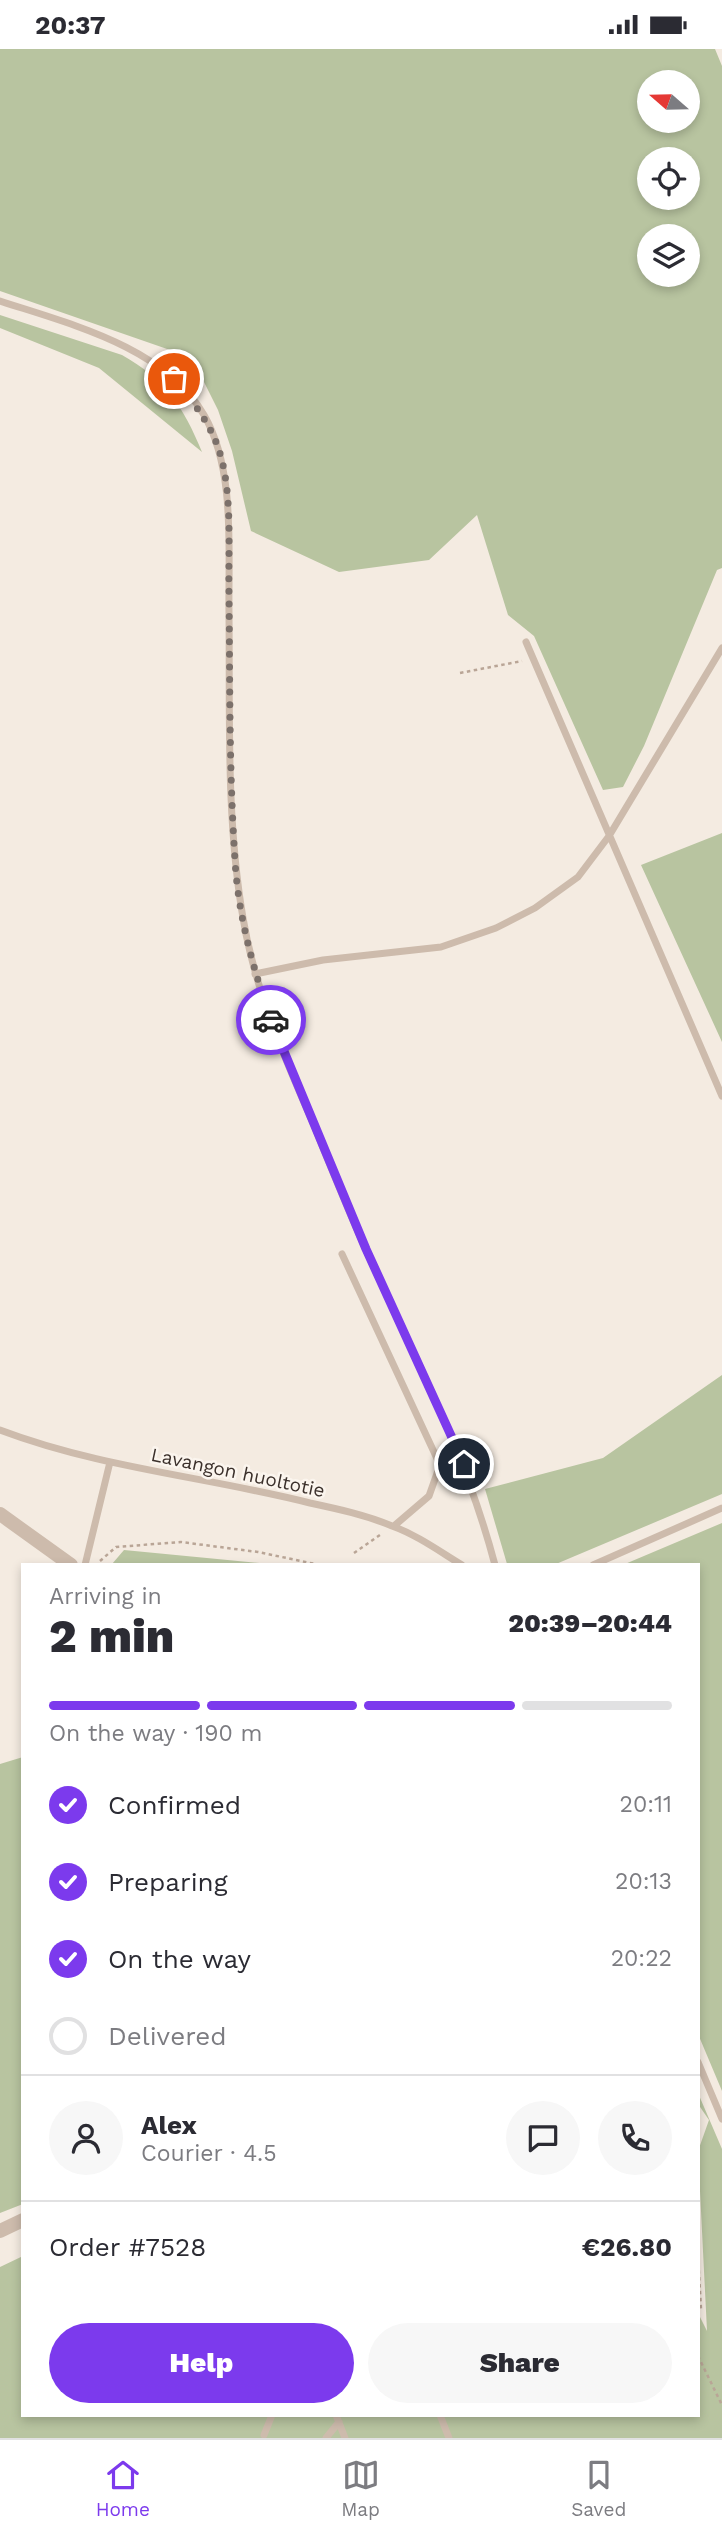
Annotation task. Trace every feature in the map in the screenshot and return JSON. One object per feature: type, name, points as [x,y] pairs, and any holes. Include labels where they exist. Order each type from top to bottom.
[{"type":"street","points":[[0,1514],[68,1563]]},
{"type":"street","points":[[0,2231],[21,2221]]},
{"type":"lane","points":[[0,301],[94,333],[138,353],[174,379],[204,414],[220,452],[228,509],[230,747],[235,862],[243,919],[255,974],[282,1052],[366,1249],[464,1464],[494,1563]]},
{"type":"lane","points":[[526,642],[722,1096]]},
{"type":"lane","points":[[255,974],[323,960],[441,947],[496,928],[535,908],[578,877],[609,836],[722,648]]},
{"type":"lane","points":[[342,1254],[440,1465],[429,1496],[394,1526]]},
{"type":"lane","name":"Lavangon huoltotie","points":[[0,1430],[33,1443],[110,1462],[251,1488],[357,1514],[394,1526],[459,1563]]},
{"type":"lane","points":[[85,1563],[110,1462]]},
{"type":"lane","points":[[598,1563],[722,1509]]},
{"type":"lane","points":[[700,2067],[722,2119]]},
{"type":"lane","points":[[264,2435],[271,2417]]},
{"type":"lane","points":[[441,2417],[449,2438]]},
{"type":"lane","points":[[326,2438],[337,2418]]},
{"type":"lane","points":[[337,2418],[345,2438]]},
{"type":"path","points":[[460,673],[533,659]]},
{"type":"path","points":[[354,1553],[394,1526]]},
{"type":"path","points":[[97,1563],[116,1547],[181,1542],[258,1552],[310,1563]]},
{"type":"path","points":[[700,2291],[700,2310]]},
{"type":"path","points":[[700,2360],[722,2405]]},
{"type":"green space","points":[[0,49],[715,49],[722,66],[722,568],[717,570],[644,746],[623,787],[603,790],[534,636],[508,615],[477,515],[429,560],[339,572],[251,531],[232,451],[218,410],[202,378],[170,350],[0,291]]},
{"type":"green space","points":[[0,315],[122,355],[137,364],[162,385],[180,408],[202,452],[99,368],[0,328]]},
{"type":"green space","points":[[722,833],[722,1042],[641,865]]},
{"type":"green space","points":[[722,1375],[722,1494],[558,1563],[507,1563],[485,1489],[603,1458]]},
{"type":"green space","points":[[722,1523],[722,2091],[700,2039],[700,1563],[627,1563]]},
{"type":"green space","points":[[124,1550],[260,1563],[113,1563]]},
{"type":"green space","points":[[21,1758],[21,2205],[0,2213],[0,1764]]},
{"type":"green space","points":[[700,2098],[722,2149],[722,2438],[0,2438],[0,2267],[21,2257],[21,2417],[700,2417],[700,2317],[707,2331],[700,2145],[709,2120],[700,2107]]},
{"type":"way so far","points":[[174,379],[204,414],[220,452],[228,509],[230,747],[235,862],[243,919],[255,974],[271,1020]]},
{"type":"route","points":[[271,1020],[282,1052],[366,1249],[464,1464]]}]
